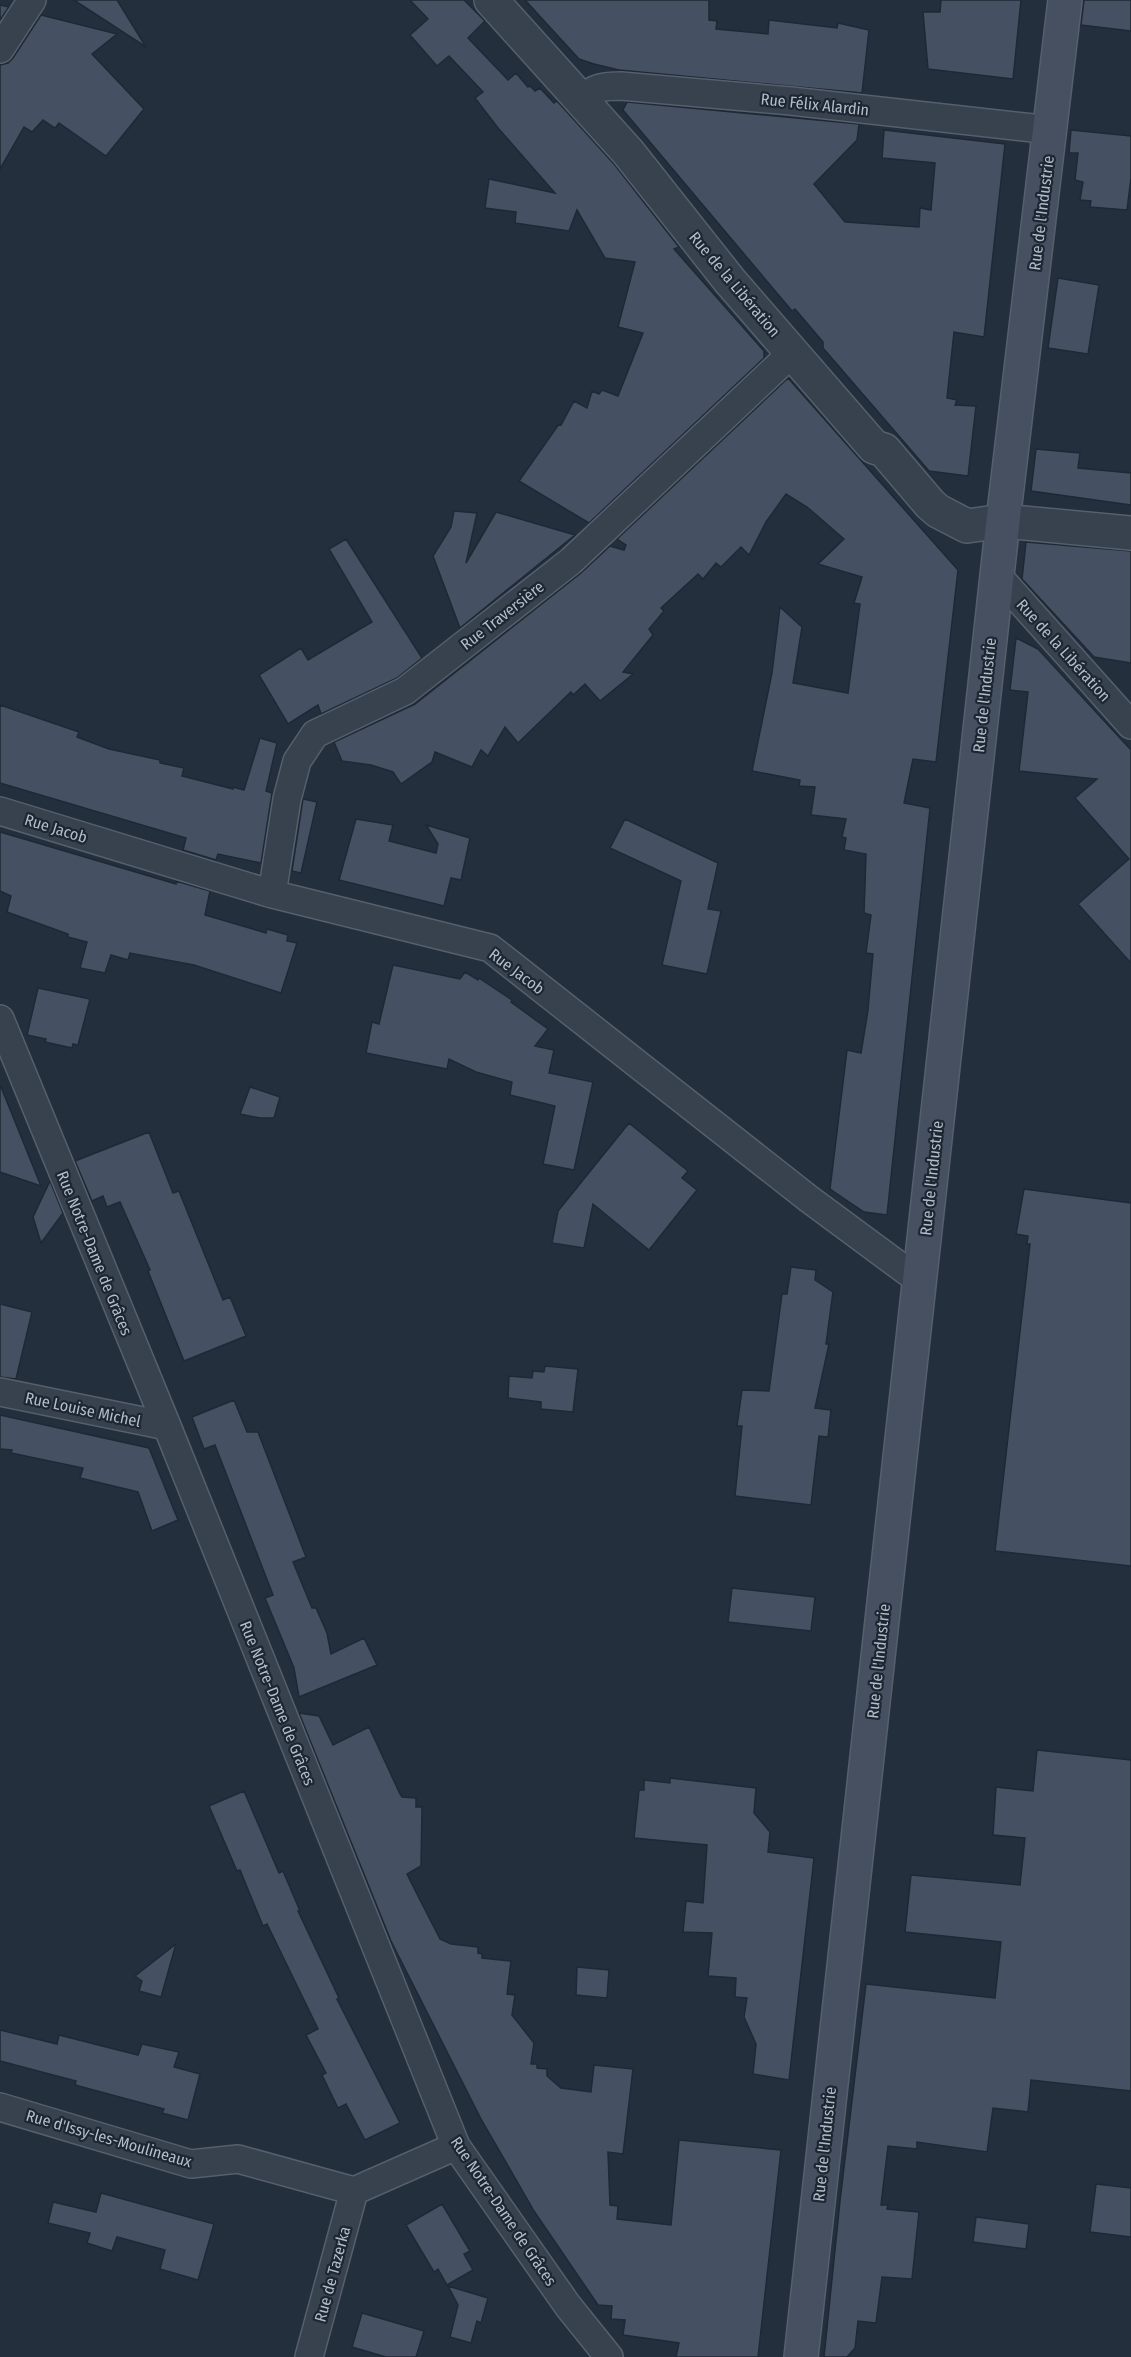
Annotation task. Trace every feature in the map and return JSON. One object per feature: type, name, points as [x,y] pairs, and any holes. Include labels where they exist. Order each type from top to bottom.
[{"type":"main road","name":"Rue de l'Industrie","points":[[801,2357],[1003,521],[1065,0]]},
{"type":"street","points":[[0,49],[32,0]]},
{"type":"street","name":"Rue de la Libération","points":[[491,0],[628,152],[730,281],[874,447],[884,450],[938,511],[967,526],[1003,521],[1131,533]]},
{"type":"street","name":"Rue Félix Alardin","points":[[582,99],[601,87],[621,86],[792,101],[1051,130]]},
{"type":"street","name":"Rue Traversière","points":[[272,894],[287,800],[297,761],[315,734],[405,691],[571,561],[792,353]]},
{"type":"street","name":"Rue de la Libération","points":[[997,575],[1131,725]]},
{"type":"street","name":"Rue Jacob","points":[[0,811],[272,894],[490,948],[809,1199],[920,1281]]},
{"type":"street","name":"Rue Notre-Dame de Grâces","points":[[0,1019],[167,1426],[456,2146],[568,2306],[609,2357]]},
{"type":"street","name":"Rue Louise Michel","points":[[0,1392],[167,1426]]},
{"type":"street","name":"Rue d'Issy-les-Moulineaux","points":[[0,2107],[191,2164],[238,2159],[354,2191]]},
{"type":"street","points":[[354,2191],[456,2146]]},
{"type":"street","name":"Rue de Tazerka","points":[[309,2357],[354,2191]]},
{"type":"building","points":[[74,0],[117,0],[146,47]]},
{"type":"building","points":[[410,0],[464,0],[485,21],[468,38],[508,80],[516,73],[528,87],[530,86],[535,91],[540,88],[554,103],[557,101],[614,164],[679,247],[674,249],[764,351],[764,358],[589,523],[519,481],[559,424],[561,425],[574,401],[587,408],[592,391],[599,394],[602,390],[618,396],[643,333],[618,327],[635,262],[605,258],[577,210],[569,231],[515,223],[516,212],[485,208],[489,179],[555,193],[475,98],[483,92],[449,56],[437,66],[410,35],[428,19]]},
{"type":"building","points":[[525,0],[709,0],[709,20],[717,21],[716,29],[768,34],[769,20],[837,28],[838,23],[869,30],[862,93],[619,70],[594,64],[579,59]]},
{"type":"building","points":[[941,0],[1021,0],[1013,79],[928,69],[923,12],[940,12]]},
{"type":"building","points":[[1084,0],[1131,0],[1131,31],[1081,25]]},
{"type":"building","points":[[0,5],[9,7],[0,20]]},
{"type":"building","points":[[41,15],[117,34],[92,54],[144,109],[106,156],[59,123],[55,128],[43,120],[32,132],[24,127],[0,169],[0,65],[8,63],[13,58]]},
{"type":"building","points":[[627,102],[859,124],[857,140],[814,184],[845,222],[919,227],[920,208],[931,210],[935,163],[882,158],[884,130],[1005,144],[984,337],[954,332],[947,398],[957,400],[955,405],[976,406],[968,476],[929,471],[823,348],[823,342],[795,309],[792,311],[623,110]]},
{"type":"building","points":[[1071,130],[1131,136],[1131,178],[1127,210],[1090,207],[1091,201],[1080,200],[1083,182],[1075,180],[1078,153],[1069,153]]},
{"type":"building","points":[[1058,278],[1099,285],[1088,354],[1048,348]]},
{"type":"building","points":[[788,378],[958,570],[936,762],[913,759],[904,803],[930,808],[887,1215],[864,1212],[830,1189],[847,1050],[861,1053],[868,1010],[873,954],[866,953],[871,915],[864,913],[866,854],[844,850],[846,838],[842,837],[846,819],[811,815],[815,787],[799,786],[800,780],[752,771],[772,673],[780,607],[802,627],[793,683],[848,693],[860,604],[854,603],[862,577],[818,564],[844,539],[807,507],[786,494],[766,522],[749,555],[741,547],[721,567],[716,563],[703,579],[698,574],[661,608],[664,611],[649,629],[653,635],[623,672],[633,674],[600,701],[585,684],[573,695],[571,692],[518,743],[505,727],[488,756],[481,750],[472,767],[435,752],[432,762],[401,784],[393,772],[371,765],[342,761],[334,742],[415,704],[581,573],[610,546],[624,550],[626,545],[617,539]]},
{"type":"building","points":[[1036,449],[1080,453],[1078,468],[1131,473],[1131,505],[1031,491]]},
{"type":"building","points":[[454,511],[477,513],[466,563],[496,512],[575,535],[460,628],[433,556],[451,527]]},
{"type":"building","points":[[346,539],[422,658],[397,678],[321,714],[318,705],[288,724],[259,675],[301,648],[308,660],[372,622],[329,549]]},
{"type":"building","points":[[1026,542],[1131,551],[1131,663],[1094,657],[1022,579]]},
{"type":"building","points":[[1016,638],[1038,649],[1131,750],[1131,963],[1078,904],[1129,859],[1075,798],[1097,779],[1019,771],[1028,692],[1010,690]]},
{"type":"building","points":[[0,705],[79,732],[77,737],[109,749],[160,760],[160,763],[184,768],[182,776],[233,789],[233,787],[244,790],[260,738],[277,743],[266,791],[272,793],[261,863],[218,854],[216,860],[183,850],[186,838],[0,783]]},
{"type":"building","points":[[303,799],[317,802],[301,873],[292,871]]},
{"type":"building","points":[[356,819],[393,825],[389,841],[436,853],[438,844],[426,825],[470,838],[461,880],[451,878],[444,906],[339,880]]},
{"type":"building","points":[[625,819],[718,863],[708,909],[721,911],[707,974],[662,965],[681,881],[610,848]]},
{"type":"building","points":[[0,832],[176,884],[176,881],[210,891],[205,915],[266,933],[267,929],[288,935],[287,941],[297,943],[281,993],[194,965],[130,953],[128,960],[111,955],[105,973],[80,968],[87,942],[68,937],[68,934],[7,912],[11,896],[0,891]]},
{"type":"building","points":[[393,965],[460,979],[465,972],[478,980],[479,978],[512,1000],[511,1002],[548,1029],[535,1046],[554,1050],[549,1073],[593,1082],[574,1170],[543,1164],[555,1106],[510,1095],[512,1082],[476,1072],[449,1059],[447,1069],[366,1053],[372,1022],[379,1024]]},
{"type":"building","points":[[38,988],[90,999],[78,1045],[73,1044],[72,1048],[27,1035]]},
{"type":"building","points":[[1,1087],[41,1186],[0,1172]]},
{"type":"building","points":[[250,1087],[280,1097],[274,1118],[240,1114]]},
{"type":"building","points":[[629,1123],[688,1171],[682,1178],[697,1190],[649,1250],[593,1204],[584,1248],[552,1243],[558,1211]]},
{"type":"building","points":[[149,1132],[173,1193],[179,1191],[223,1300],[230,1297],[246,1336],[184,1361],[148,1271],[150,1270],[120,1202],[107,1207],[103,1196],[92,1201],[75,1161]]},
{"type":"building","points":[[50,1181],[63,1213],[41,1243],[33,1217]]},
{"type":"building","points":[[1024,1189],[1131,1203],[1131,1566],[995,1551],[1030,1244],[1027,1244],[1028,1236],[1016,1234]]},
{"type":"building","points":[[791,1267],[816,1270],[815,1280],[833,1292],[826,1344],[829,1344],[815,1408],[831,1410],[828,1437],[819,1436],[811,1505],[735,1496],[742,1426],[737,1426],[742,1390],[769,1391],[782,1294],[787,1294]]},
{"type":"building","points":[[0,1304],[32,1312],[16,1379],[0,1377]]},
{"type":"building","points":[[545,1366],[578,1369],[573,1412],[541,1409],[541,1402],[508,1398],[509,1376],[532,1378],[533,1371],[544,1372]]},
{"type":"building","points":[[234,1400],[247,1432],[258,1432],[306,1557],[293,1562],[312,1608],[316,1608],[327,1633],[331,1654],[364,1638],[377,1665],[299,1697],[294,1668],[265,1598],[273,1595],[215,1445],[204,1449],[192,1417]]},
{"type":"building","points":[[0,1415],[149,1448],[178,1520],[152,1531],[138,1492],[80,1478],[83,1468],[0,1449]]},
{"type":"building","points":[[732,1588],[815,1597],[811,1631],[728,1622]]},
{"type":"building","points":[[299,1713],[319,1716],[333,1745],[369,1727],[400,1794],[402,1797],[416,1798],[416,1807],[422,1807],[421,1866],[407,1874],[440,1939],[451,1944],[478,1947],[478,1953],[482,1954],[482,1958],[511,1961],[507,1994],[515,1995],[512,2015],[534,2043],[531,2064],[537,2064],[537,2068],[547,2069],[547,2076],[561,2088],[591,2092],[594,2065],[633,2069],[623,2154],[608,2152],[610,2205],[618,2206],[617,2219],[671,2225],[679,2140],[781,2150],[758,2357],[676,2357],[679,2343],[623,2335],[625,2320],[611,2319],[612,2306],[598,2305],[534,2211],[481,2119],[391,1941]]},
{"type":"building","points":[[1037,1750],[1131,1760],[1131,2091],[1031,2080],[1028,2112],[993,2108],[987,2152],[917,2142],[917,2149],[888,2146],[881,2205],[888,2205],[887,2209],[919,2212],[912,2279],[882,2277],[876,2323],[858,2321],[855,2348],[847,2357],[824,2357],[866,1984],[995,1998],[1001,1942],[905,1932],[911,1875],[1020,1885],[1025,1838],[993,1835],[996,1787],[1033,1791]]},
{"type":"building","points":[[670,1778],[756,1788],[754,1813],[770,1832],[768,1852],[814,1858],[789,2080],[753,2074],[756,2044],[744,2017],[747,1998],[735,1997],[736,1978],[708,1976],[712,1933],[683,1932],[686,1901],[703,1903],[707,1845],[634,1838],[639,1790],[644,1790],[644,1780],[670,1783]]},
{"type":"building","points":[[244,1791],[279,1873],[283,1871],[300,1911],[298,1911],[339,1998],[337,1999],[400,2123],[365,2140],[346,2104],[338,2108],[322,2075],[326,2073],[306,2035],[318,2029],[267,1924],[263,1926],[240,1870],[237,1871],[209,1806]]},
{"type":"building","points":[[176,1944],[161,1997],[139,1991],[142,1981],[135,1976]]},
{"type":"building","points":[[577,1967],[609,1970],[607,1998],[576,1995]]},
{"type":"building","points":[[0,2030],[57,2044],[59,2035],[138,2055],[142,2044],[179,2052],[174,2067],[200,2074],[188,2120],[162,2113],[164,2109],[75,2085],[76,2081],[0,2061]]},
{"type":"building","points":[[1096,2184],[1131,2188],[1131,2237],[1090,2232]]},
{"type":"building","points":[[101,2193],[214,2224],[198,2280],[160,2269],[165,2250],[117,2237],[112,2251],[87,2243],[90,2233],[48,2223],[53,2202],[96,2212]]},
{"type":"building","points":[[442,2204],[470,2251],[464,2254],[473,2270],[447,2285],[438,2269],[434,2272],[406,2225]]},
{"type":"building","points":[[976,2217],[1029,2224],[1026,2249],[973,2242]]},
{"type":"building","points":[[448,2286],[488,2298],[481,2323],[477,2321],[471,2343],[450,2337],[458,2305]]},
{"type":"building","points":[[362,2313],[424,2331],[416,2357],[386,2357],[352,2347]]}]
